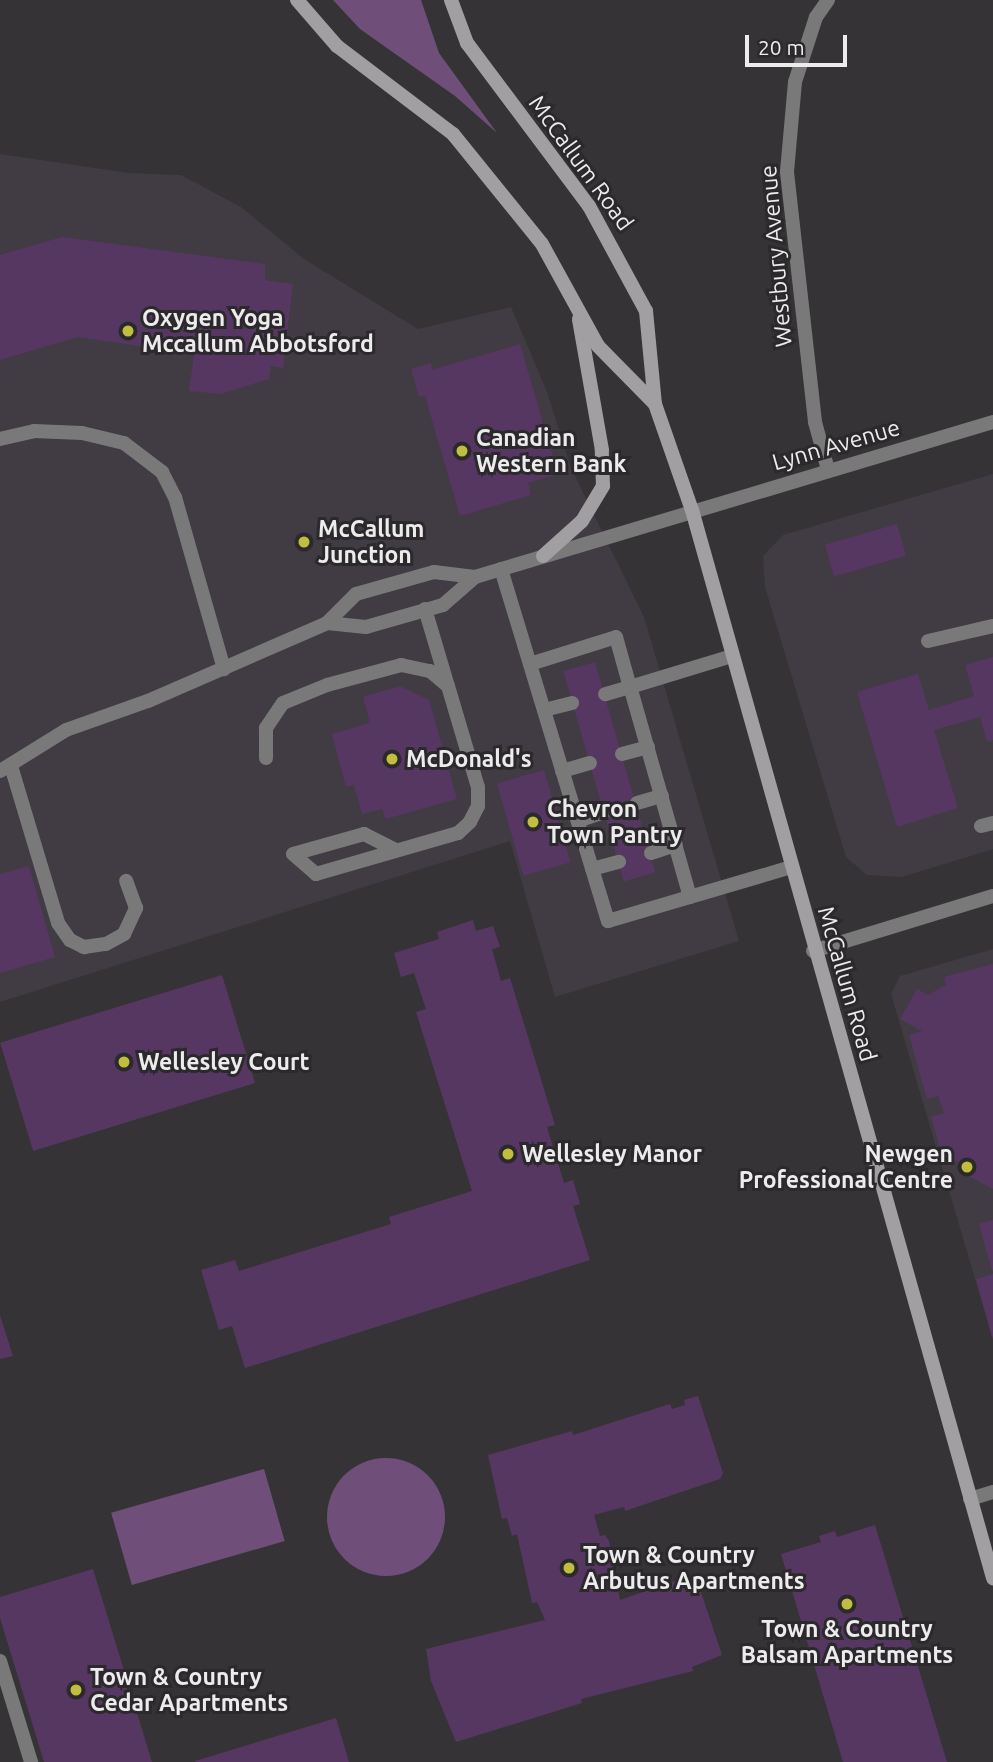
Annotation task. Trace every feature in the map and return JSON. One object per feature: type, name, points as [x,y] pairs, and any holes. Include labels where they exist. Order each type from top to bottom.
[{"type":"main road","name":"McCallum Road","points":[[297,0],[337,46],[453,134],[542,244],[598,346],[655,404]]},
{"type":"main road","name":"McCallum Road","points":[[452,0],[467,43],[589,206],[631,275],[646,310],[655,404],[692,510],[813,951],[993,1578]]},
{"type":"main road","points":[[543,556],[582,521],[603,485],[602,450],[577,307]]},
{"type":"street","name":"Westbury Avenue","points":[[828,0],[816,17],[795,82],[787,172],[815,422],[828,470]]},
{"type":"street","name":"Lynn Avenue","points":[[475,578],[692,510],[993,422]]},
{"type":"street","points":[[0,439],[34,431],[82,433],[124,443],[162,472],[176,497],[224,669]]},
{"type":"street","points":[[501,569],[608,920],[790,867]]},
{"type":"street","points":[[126,881],[135,908],[124,934],[106,944],[84,947],[70,940],[58,923],[5,769],[66,730],[224,669],[327,623],[356,594],[434,572],[475,578]]},
{"type":"street","points":[[327,623],[366,627],[443,605],[475,578]]},
{"type":"street","points":[[397,850],[364,834],[293,854],[316,874],[458,833],[478,806],[478,787],[425,610]]},
{"type":"street","points":[[928,641],[993,626]]},
{"type":"street","points":[[530,664],[616,637],[690,897]]},
{"type":"street","points":[[605,694],[732,656]]},
{"type":"street","points":[[266,758],[266,728],[283,703],[327,685],[401,665],[430,671],[448,685]]},
{"type":"street","points":[[544,710],[572,703]]},
{"type":"street","points":[[622,754],[648,747]]},
{"type":"street","points":[[562,771],[590,763]]},
{"type":"street","points":[[637,803],[662,796]]},
{"type":"street","points":[[578,821],[604,813]]},
{"type":"street","points":[[651,853],[676,845]]},
{"type":"street","points":[[592,869],[619,862]]},
{"type":"street","points":[[813,951],[993,896]]},
{"type":"street","points":[[970,1499],[993,1492]]},
{"type":"street","points":[[0,1661],[31,1762]]},
{"type":"shaded area","points":[[333,0],[421,0],[439,53],[497,133],[455,96],[360,29]]},
{"type":"shaded area","name":"McCallum Junction","points":[[0,154],[129,173],[181,175],[241,207],[304,259],[418,329],[511,307],[547,392],[571,468],[644,617],[739,941],[555,997],[510,841],[0,1002]]},
{"type":"shaded area","points":[[993,474],[993,849],[902,877],[867,875],[846,857],[765,587],[763,556],[783,535]]},
{"type":"shaded area","name":"Newgen Professional Centre","points":[[993,949],[993,1340],[891,994],[900,976]]},
{"type":"shaded area","points":[[386,1458],[397,1459],[419,1468],[435,1484],[444,1506],[444,1528],[435,1550],[419,1566],[397,1575],[386,1576],[375,1575],[353,1566],[337,1550],[328,1528],[327,1517],[328,1506],[337,1484],[353,1468],[375,1459]]},
{"type":"shaded area","points":[[264,1469],[285,1541],[132,1585],[111,1513]]},
{"type":"building","points":[[62,237],[265,264],[265,280],[293,284],[283,368],[271,366],[269,379],[220,394],[189,391],[194,354],[78,337],[0,360],[0,255]]},
{"type":"building","points":[[520,344],[558,474],[528,483],[531,495],[460,516],[425,396],[419,397],[411,369],[431,363],[432,370]]},
{"type":"building","points":[[897,524],[906,556],[834,576],[825,545]]},
{"type":"building","points":[[993,657],[993,740],[987,742],[980,717],[934,730],[958,808],[897,827],[857,692],[918,674],[929,710],[974,696],[965,665]]},
{"type":"building","points":[[595,662],[655,873],[624,882],[563,671]]},
{"type":"building","name":"McDonald's","points":[[400,686],[429,700],[457,799],[386,819],[382,809],[362,814],[354,785],[346,787],[332,734],[370,723],[363,697]]},
{"type":"building","name":"Chevron Town Pantry","points":[[544,770],[570,862],[523,876],[497,784]]},
{"type":"building","points":[[29,866],[55,957],[0,973],[0,874]]},
{"type":"building","name":"Wellesley Manor","points":[[473,920],[476,931],[493,926],[500,947],[492,949],[501,981],[510,978],[555,1125],[547,1127],[564,1183],[573,1180],[580,1204],[573,1206],[590,1260],[245,1368],[232,1326],[219,1330],[201,1270],[235,1260],[239,1271],[391,1224],[389,1217],[472,1191],[416,1012],[426,1009],[414,973],[401,977],[394,953],[439,939],[437,932]]},
{"type":"building","name":"Newgen Professional Centre","points":[[993,964],[993,1189],[959,1171],[957,1161],[945,1165],[931,1117],[944,1113],[938,1096],[927,1099],[909,1035],[922,1031],[900,1019],[917,989],[928,995],[946,985],[944,977]]},
{"type":"building","name":"Wellesley Court","points":[[222,975],[255,1083],[33,1151],[0,1043]]},
{"type":"building","points":[[993,1220],[993,1270],[992,1271],[979,1224]]},
{"type":"building","points":[[993,1274],[993,1336],[992,1337],[976,1279]]},
{"type":"building","points":[[0,1315],[13,1356],[0,1359]]},
{"type":"building","name":"Town & Country Arbutus Apartments","points":[[698,1396],[723,1473],[720,1479],[625,1511],[624,1507],[594,1515],[600,1536],[605,1535],[609,1541],[620,1600],[695,1574],[722,1655],[692,1667],[693,1671],[581,1699],[582,1703],[456,1742],[431,1681],[426,1649],[545,1620],[537,1602],[532,1603],[517,1534],[512,1536],[507,1518],[502,1519],[488,1455],[572,1431],[573,1435],[670,1404],[672,1409],[685,1405],[684,1400]]},
{"type":"building","name":"Town & Country Balsam Apartments","points":[[875,1525],[947,1762],[843,1762],[781,1554],[821,1542],[819,1536],[835,1531],[837,1537]]},
{"type":"building","name":"Town & Country Cedar Apartments","points":[[93,1569],[152,1762],[44,1762],[0,1618],[0,1597]]},
{"type":"building","name":"Town & Country Cedar Apartments","points":[[336,1718],[349,1762],[195,1762],[195,1761]]},
{"type":"place","name":"Oxygen Yoga Mccallum Abbotsford","points":[[128,331]]},
{"type":"place","name":"Canadian Western Bank","points":[[462,451]]},
{"type":"place","name":"McCallum Junction","points":[[304,542]]},
{"type":"place","name":"McDonald's","points":[[392,759]]},
{"type":"place","name":"Chevron Town Pantry","points":[[533,822]]},
{"type":"place","name":"Wellesley Court","points":[[124,1062]]},
{"type":"place","name":"Wellesley Manor","points":[[508,1154]]},
{"type":"place","name":"Newgen Professional Centre","points":[[967,1167]]},
{"type":"place","name":"Town & Country Arbutus Apartments","points":[[569,1568]]},
{"type":"place","name":"Town & Country Balsam Apartments","points":[[847,1604]]},
{"type":"place","name":"Town & Country Cedar Apartments","points":[[76,1690]]}]
